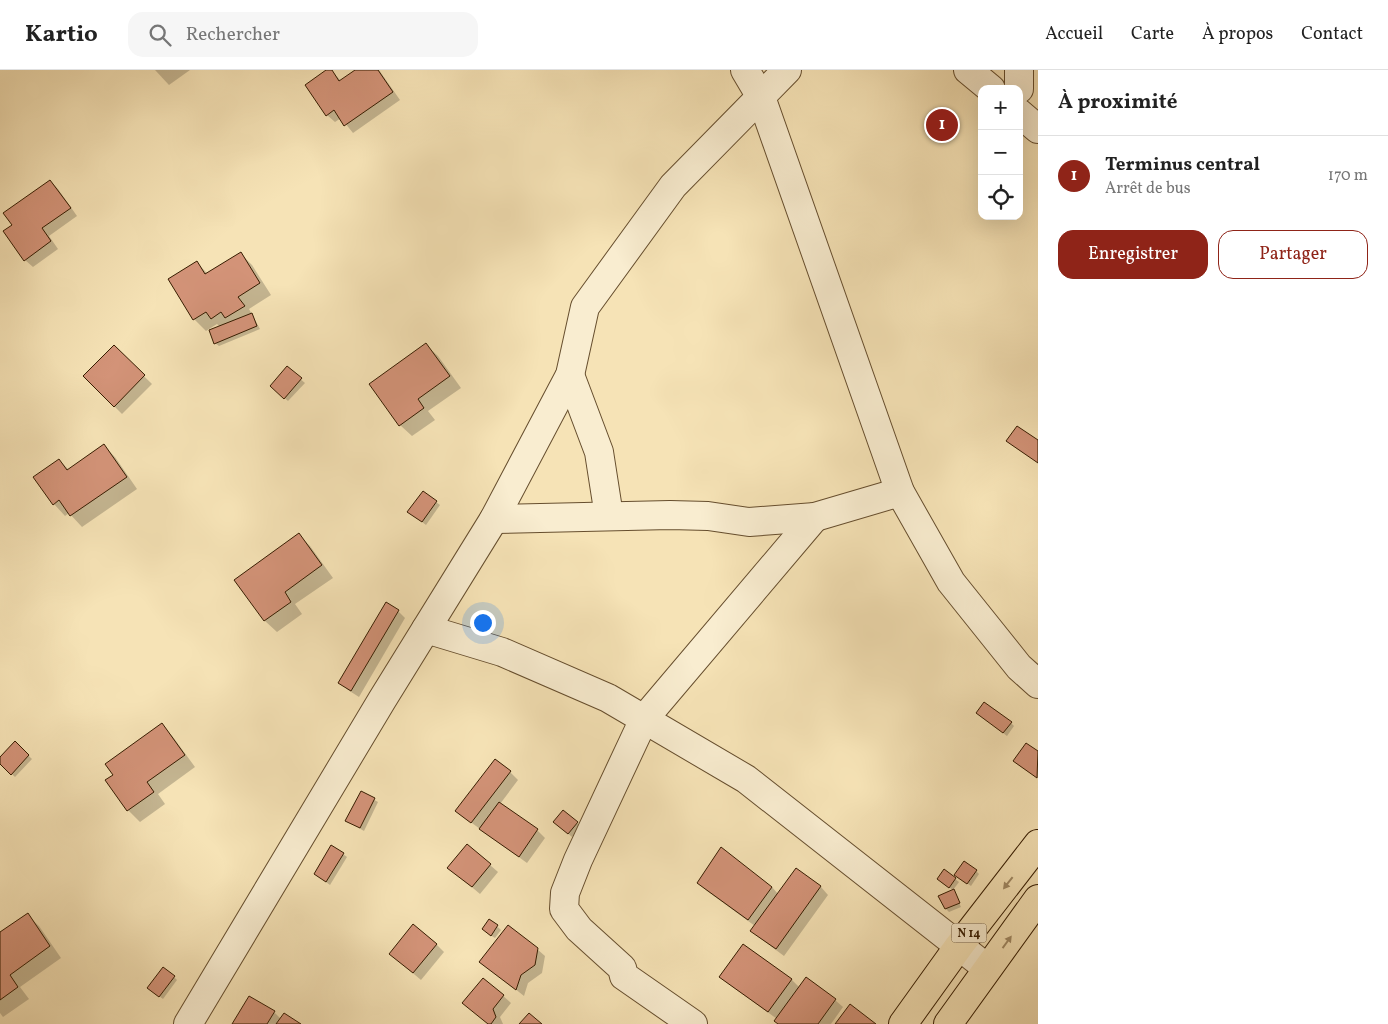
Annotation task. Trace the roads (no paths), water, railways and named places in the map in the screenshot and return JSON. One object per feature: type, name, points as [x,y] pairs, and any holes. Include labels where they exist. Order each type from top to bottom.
[{"type":"main road","name":"N 14","points":[[903,1024],[1038,844]]},
{"type":"main road","name":"N 14","points":[[948,1024],[1038,899]]},
{"type":"street","points":[[745,70],[761,97],[900,492],[952,582],[1019,667],[1038,684]]},
{"type":"street","points":[[188,1024],[382,700],[494,519],[570,375],[584,307],[673,186],[787,70]]},
{"type":"street","points":[[968,70],[986,85]]},
{"type":"street","points":[[1019,70],[1019,85]]},
{"type":"street","points":[[1023,116],[1038,129]]},
{"type":"street","points":[[570,375],[599,452],[609,516]]},
{"type":"street","points":[[494,519],[708,516],[749,522],[815,517],[900,492]]},
{"type":"street","points":[[693,1024],[624,976],[622,968],[579,929],[564,909],[565,893],[578,860],[644,719],[815,517]]},
{"type":"street","points":[[426,629],[517,659],[608,698],[746,778],[987,968]]},
{"type":"place","name":"Terminus central","points":[[942,125]]}]
